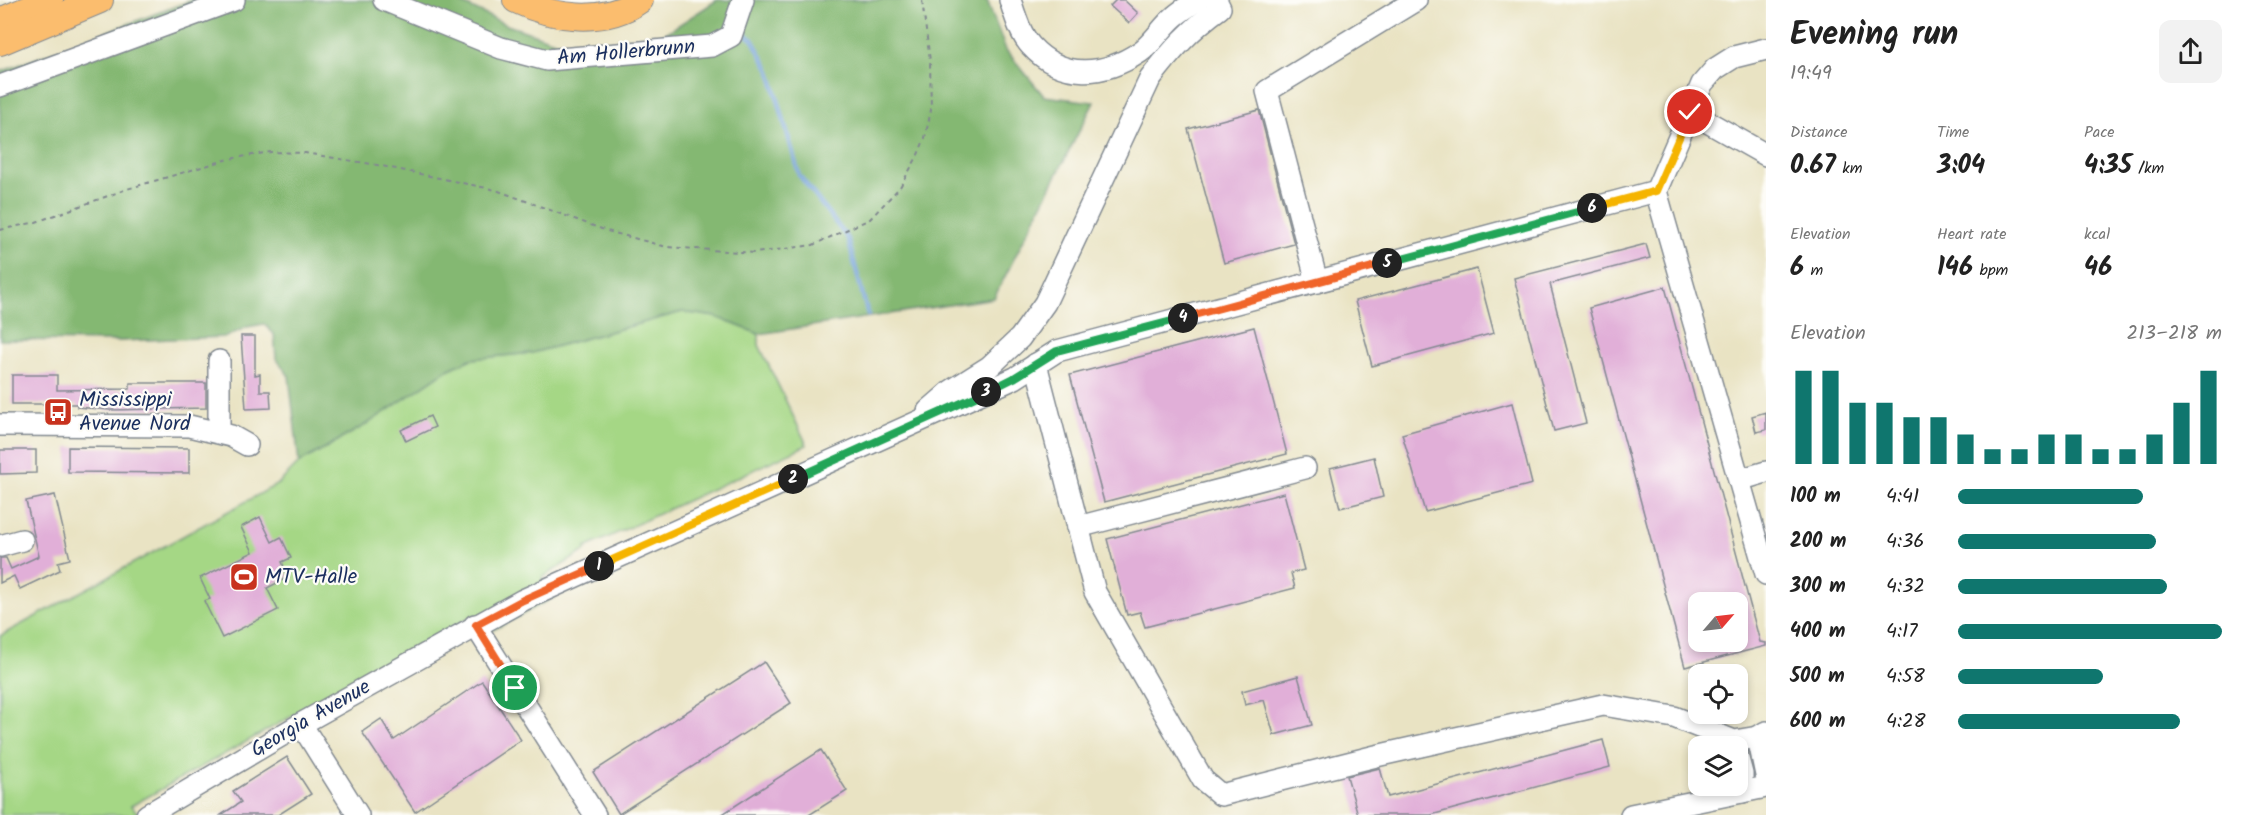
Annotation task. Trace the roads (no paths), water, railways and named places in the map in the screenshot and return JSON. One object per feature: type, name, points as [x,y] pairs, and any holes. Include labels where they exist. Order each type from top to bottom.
[{"type":"main road","points":[[0,21],[50,0]]},
{"type":"main road","points":[[0,42],[100,0]]},
{"type":"main road","points":[[516,0],[557,15],[592,17],[632,6],[640,0]]},
{"type":"street","points":[[0,86],[234,0]]},
{"type":"street","name":"Am Hollerbrunn","points":[[384,0],[501,48],[547,60],[712,46],[731,36],[743,0]]},
{"type":"street","points":[[1010,0],[1017,23],[1030,45],[1049,61],[1070,70],[1091,72],[1115,67],[1142,51],[1174,16],[1198,0]]},
{"type":"street","points":[[912,425],[951,391],[989,367],[1020,338],[1045,303],[1150,79],[1173,48],[1194,27],[1220,8],[1216,0]]},
{"type":"street","points":[[1317,282],[1267,92],[1416,0]]},
{"type":"street","points":[[1766,49],[1734,57],[1715,69],[1702,84],[1656,191],[1766,574]]},
{"type":"street","points":[[1690,112],[1766,155]]},
{"type":"street","name":"Georgia Avenue","points":[[147,815],[301,724],[523,600],[1014,378],[1057,351],[1656,191]]},
{"type":"street","points":[[219,361],[219,432]]},
{"type":"street","points":[[1036,364],[1095,592],[1203,780],[1221,795],[1376,756],[1603,705],[1674,717],[1711,736]]},
{"type":"street","points":[[0,425],[189,426],[219,432],[247,445]]},
{"type":"street","points":[[1078,527],[1305,468]]},
{"type":"street","points":[[1739,480],[1766,472]]},
{"type":"street","points":[[0,546],[22,540]]},
{"type":"street","points":[[476,625],[595,815]]},
{"type":"street","points":[[301,724],[358,815]]},
{"type":"street","points":[[1748,742],[1762,735],[1766,775]]},
{"type":"street","points":[[1748,791],[1766,787]]},
{"type":"street","points":[[1631,815],[1723,796]]},
{"type":"waterway","points":[[742,32],[752,39],[770,71],[799,175],[848,239],[868,315]]},
{"type":"place","name":"Mississippi Avenue Nord","points":[[58,412]]},
{"type":"place","name":"MTV-Halle","points":[[244,577]]}]
